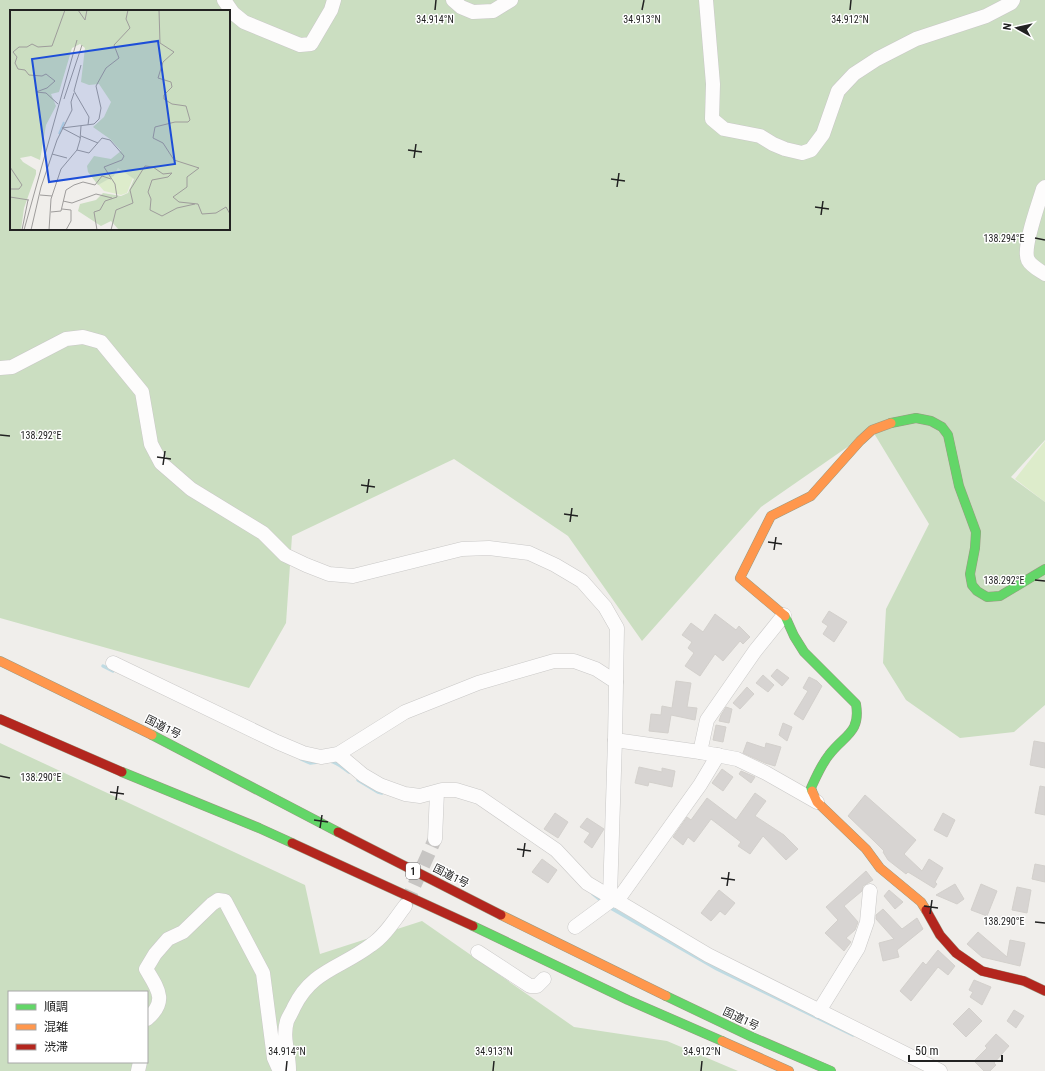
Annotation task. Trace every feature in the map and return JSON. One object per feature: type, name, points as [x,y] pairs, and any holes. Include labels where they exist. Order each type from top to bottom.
[{"type":"main road","points":[[1045,569],[1000,596],[987,597],[972,586],[970,574],[975,548],[976,532],[959,486],[948,435],[942,427],[916,418],[893,422],[872,430],[811,496],[771,516],[740,578],[784,615],[804,652],[856,704],[859,713],[857,724],[850,734],[830,753],[811,788],[817,802],[866,849],[880,868],[921,902],[940,935],[956,954],[982,971],[1024,981],[1045,991]]},
{"type":"main road","name":"国道1号","points":[[0,661],[127,722],[398,863],[565,947],[752,1037],[831,1071]]},
{"type":"main road","name":"1","points":[[0,719],[76,753],[259,828],[403,893],[628,1000],[789,1071]]},
{"type":"street","points":[[224,0],[233,13],[244,22],[300,45],[311,44],[331,10],[334,0]]},
{"type":"street","points":[[453,0],[460,7],[473,12],[493,11],[511,0]]},
{"type":"street","points":[[706,0],[713,84],[712,119],[724,129],[760,136],[779,147],[802,153],[811,150],[822,134],[838,91],[854,74],[878,59],[916,39],[986,16],[1011,3],[1013,0]]},
{"type":"street","points":[[1045,187],[1043,189],[1033,221],[1026,251],[1027,259],[1032,266],[1045,274]]},
{"type":"street","points":[[0,368],[12,367],[66,339],[83,337],[101,342],[142,392],[151,444],[161,463],[191,489],[263,533],[285,555],[306,566],[329,574],[353,576],[462,549],[489,548],[529,554],[555,565],[582,581],[605,607],[616,628],[613,899]]},
{"type":"street","points":[[700,752],[707,720],[755,651],[784,615]]},
{"type":"street","points":[[113,663],[290,747],[321,757],[338,754],[405,712],[478,683],[554,661],[574,661],[596,669],[616,682]]},
{"type":"street","points":[[615,740],[700,752],[737,759],[766,773],[817,802]]},
{"type":"street","points":[[338,754],[363,774],[380,785],[405,794],[420,796],[456,790],[479,797],[556,850],[587,883],[613,899],[708,955],[940,1071]]},
{"type":"street","points":[[575,927],[613,899],[700,785],[718,755]]},
{"type":"street","points":[[435,839],[437,792]]},
{"type":"street","points":[[819,1011],[858,948],[867,922],[870,891]]},
{"type":"street","points":[[148,1018],[156,1012],[159,1006],[159,995],[156,986],[146,969],[149,964],[168,939],[183,932],[212,904],[218,900],[224,901],[263,973],[274,1058],[278,1067],[283,1070],[289,1070],[285,1036],[288,1020],[296,1002],[315,978],[357,955],[373,944],[405,906]]},
{"type":"street","points":[[478,952],[530,986],[538,986],[544,979]]},
{"type":"green space","points":[[0,0],[1045,0],[1045,440],[1011,477],[1045,502],[1045,705],[1014,732],[960,738],[906,700],[883,663],[886,609],[929,524],[872,430],[761,507],[642,641],[568,536],[454,459],[292,536],[286,623],[249,688],[0,618]]},
{"type":"green space","points":[[1045,441],[1045,502],[1015,479]]},
{"type":"green space","points":[[0,743],[305,885],[320,954],[422,921],[574,1027],[667,1041],[738,1071],[0,1071]]},
{"type":"building","points":[[829,611],[847,622],[834,642],[823,634],[828,626],[822,622]]},
{"type":"building","points":[[715,614],[736,630],[739,626],[750,637],[743,644],[740,641],[723,661],[715,654],[700,676],[685,666],[694,653],[688,648],[692,642],[682,635],[691,623],[703,632]]},
{"type":"building","points":[[777,669],[789,678],[782,686],[771,676]]},
{"type":"building","points":[[763,675],[774,685],[768,692],[756,683]]},
{"type":"building","points":[[809,677],[817,681],[822,686],[803,720],[794,714],[808,691],[803,688]]},
{"type":"building","points":[[676,681],[691,683],[687,707],[697,708],[695,720],[671,715],[668,733],[649,731],[651,714],[661,715],[662,706],[672,708]]},
{"type":"building","points":[[747,687],[754,694],[740,709],[733,703]]},
{"type":"building","points":[[726,707],[732,709],[729,723],[719,721]]},
{"type":"building","points":[[783,723],[792,727],[787,741],[779,735]]},
{"type":"building","points":[[716,725],[726,727],[723,742],[713,740]]},
{"type":"building","points":[[1034,741],[1045,743],[1045,768],[1030,765]]},
{"type":"building","points":[[747,742],[765,748],[766,743],[781,747],[775,766],[743,753]]},
{"type":"building","points":[[639,767],[662,772],[662,768],[675,771],[672,787],[649,782],[648,786],[635,783]]},
{"type":"building","points":[[722,769],[733,777],[723,791],[712,783]]},
{"type":"building","points":[[741,771],[755,777],[751,783],[739,774]]},
{"type":"building","points":[[1040,786],[1045,787],[1045,815],[1035,813]]},
{"type":"building","points":[[755,793],[766,801],[755,816],[784,835],[798,849],[786,860],[763,836],[750,854],[738,846],[741,842],[711,819],[694,842],[688,837],[683,845],[673,837],[687,817],[691,820],[707,798],[736,820]]},
{"type":"building","points":[[865,795],[916,840],[904,854],[922,871],[929,859],[943,868],[935,882],[937,884],[934,888],[908,872],[906,874],[888,860],[883,852],[884,851],[848,816]]},
{"type":"building","points":[[555,813],[568,822],[558,838],[544,829]]},
{"type":"building","points":[[943,813],[955,820],[947,837],[934,830]]},
{"type":"building","points":[[587,818],[604,829],[592,848],[584,842],[590,833],[580,827]]},
{"type":"building","points":[[542,859],[557,870],[548,883],[532,872]]},
{"type":"building","points":[[1035,864],[1045,866],[1045,882],[1032,879]]},
{"type":"building","points":[[866,871],[873,880],[863,886],[862,891],[844,906],[858,922],[855,930],[846,938],[851,942],[844,951],[825,933],[838,920],[826,907]]},
{"type":"building","points":[[955,884],[964,899],[957,904],[936,895]]},
{"type":"building","points":[[981,884],[997,891],[987,916],[971,910]]},
{"type":"building","points":[[1017,887],[1031,890],[1027,913],[1012,910]]},
{"type":"building","points":[[719,890],[735,903],[725,915],[720,911],[711,921],[701,913]]},
{"type":"building","points":[[889,890],[903,902],[895,909],[884,896]]},
{"type":"building","points":[[883,909],[902,929],[917,918],[923,929],[897,950],[899,957],[883,961],[879,943],[894,939],[876,919],[876,915]]},
{"type":"building","points":[[978,932],[1007,957],[1010,940],[1025,943],[1020,966],[982,957],[967,944]]},
{"type":"building","points":[[938,950],[955,966],[948,975],[938,967],[911,1001],[900,991],[923,962],[926,965]]},
{"type":"building","points":[[974,980],[991,987],[982,1005],[970,997],[973,992],[969,990]]},
{"type":"building","points":[[969,1008],[982,1021],[966,1037],[953,1024]]},
{"type":"building","points":[[1014,1010],[1024,1016],[1016,1028],[1007,1021]]},
{"type":"building","points":[[996,1034],[1009,1046],[994,1063],[996,1065],[990,1071],[984,1071],[974,1061],[987,1048],[985,1046]]},
{"type":"waterway","points":[[103,666],[113,671]]},
{"type":"waterway","points":[[301,759],[310,763],[318,762]]},
{"type":"waterway","points":[[330,761],[338,764],[349,772]]},
{"type":"waterway","points":[[358,780],[382,793]]},
{"type":"waterway","points":[[593,894],[604,903]]},
{"type":"waterway","points":[[609,907],[717,969],[853,1035]]},
{"type":"tunnel","points":[[406,904],[435,839]]},
{"type":"traffic: fast","points":[[891,423],[916,418],[931,421],[942,427],[948,435],[959,486],[976,532],[975,548],[970,574],[972,585],[977,591],[987,597],[1000,596],[1045,569]]},
{"type":"traffic: fast","points":[[785,616],[794,636],[804,652],[856,704],[857,714],[854,728],[829,755],[819,771],[811,788],[812,791]]},
{"type":"traffic: fast","points":[[152,735],[338,832]]},
{"type":"traffic: fast","points":[[122,772],[292,843]]},
{"type":"traffic: fast","points":[[473,926],[628,1000],[722,1041]]},
{"type":"traffic: fast","points":[[666,996],[752,1037],[831,1071]]},
{"type":"traffic: slow","points":[[785,616],[740,578],[771,516],[811,496],[860,441],[872,430],[891,423]]},
{"type":"traffic: slow","points":[[0,661],[152,735]]},
{"type":"traffic: slow","points":[[812,791],[817,802],[866,849],[880,868],[921,902],[926,910]]},
{"type":"traffic: slow","points":[[501,915],[666,996]]},
{"type":"traffic: slow","points":[[722,1041],[789,1071]]},
{"type":"traffic: jam","points":[[0,719],[122,772]]},
{"type":"traffic: jam","points":[[338,832],[501,915]]},
{"type":"traffic: jam","points":[[292,843],[473,926]]},
{"type":"traffic: jam","points":[[926,910],[940,935],[956,953],[982,971],[1024,981],[1045,991]]}]
